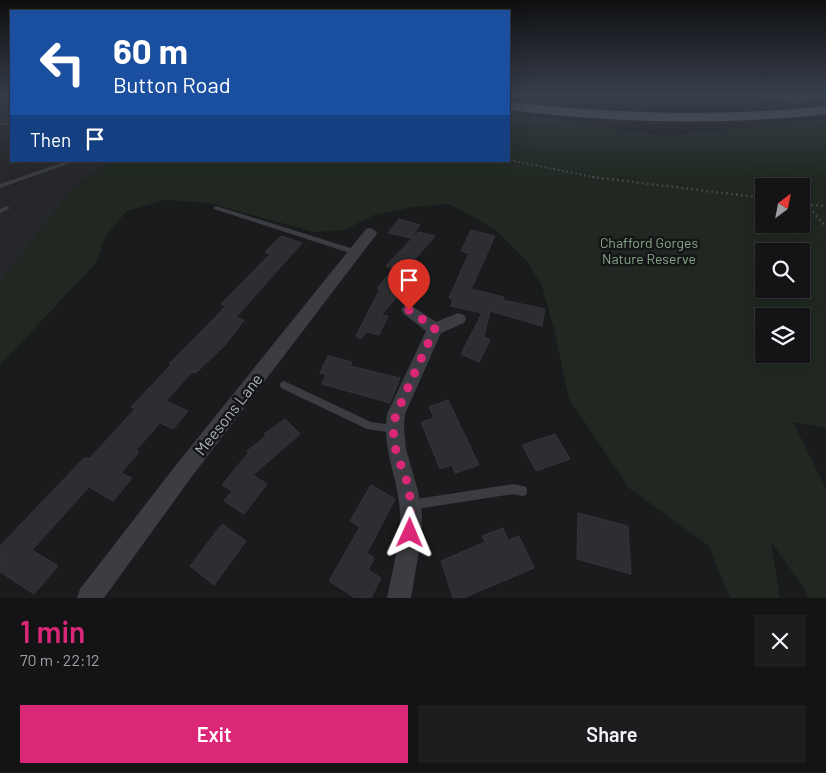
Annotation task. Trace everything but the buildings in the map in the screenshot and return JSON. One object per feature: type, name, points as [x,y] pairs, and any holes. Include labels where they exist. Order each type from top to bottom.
[{"type":"street","name":"Meesons Lane","points":[[89,598],[182,472],[371,232]]},
{"type":"street","points":[[409,310],[435,328]]},
{"type":"street","points":[[400,598],[410,533],[410,505],[407,483],[394,450],[393,429],[400,406],[435,328],[458,319]]},
{"type":"lane","points":[[0,186],[70,162]]},
{"type":"lane","points":[[216,208],[355,252]]},
{"type":"lane","points":[[284,385],[370,426],[393,429]]},
{"type":"lane","points":[[410,505],[514,489],[522,492]]},
{"type":"path","points":[[510,160],[613,181],[755,197]]},
{"type":"path","points":[[810,204],[826,206]]},
{"type":"path","points":[[810,209],[826,227]]},
{"type":"shaded area","points":[[0,123],[10,123],[10,162],[112,162],[71,191],[0,283]]},
{"type":"green space","name":"Chafford Gorges Nature Reserve","points":[[510,123],[575,123],[663,136],[789,123],[826,123],[826,428],[793,422],[826,489],[826,598],[808,598],[804,588],[771,542],[780,598],[730,598],[709,546],[629,488],[569,399],[554,329],[542,286],[526,260],[494,229],[450,204],[412,207],[374,215],[344,230],[314,232],[209,203],[165,200],[127,211],[106,235],[96,263],[0,365],[0,283],[71,191],[112,162],[510,162]]},
{"type":"route","points":[[409,310],[435,328],[396,414],[393,429],[394,450],[407,483],[410,505],[410,533]]}]
